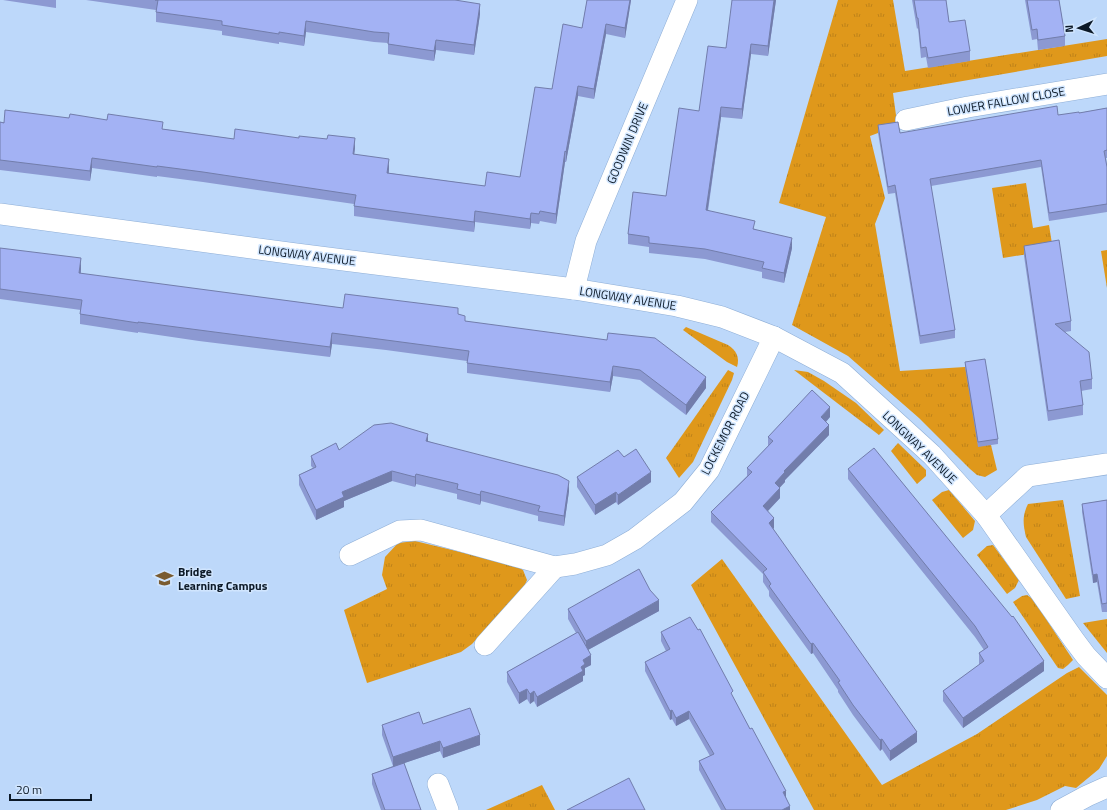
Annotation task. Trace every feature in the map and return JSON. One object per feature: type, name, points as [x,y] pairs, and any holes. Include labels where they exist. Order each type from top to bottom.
[{"type":"street","name":"GOODWIN DRIVE","points":[[574,289],[586,241],[687,0]]},
{"type":"street","name":"LOWER FALLOW CLOSE","points":[[906,120],[968,107],[1107,84]]},
{"type":"street","name":"LONGWAY AVENUE","points":[[0,214],[288,253],[574,289],[677,306],[722,317],[774,337],[842,373],[932,455],[986,515],[1074,640],[1086,656],[1107,678]]},
{"type":"street","name":"LOCKEMOR ROAD","points":[[350,555],[400,531],[421,530],[555,567],[575,564],[607,555],[635,539],[683,502],[709,470],[774,337]]},
{"type":"street","points":[[986,515],[1028,476],[1107,464]]},
{"type":"street","points":[[485,645],[555,567]]},
{"type":"street","points":[[438,784],[448,810]]},
{"type":"street","points":[[1061,810],[1107,787]]},
{"type":"green space","points":[[838,0],[893,0],[905,71],[1107,39],[1107,56],[893,93],[898,130],[878,133],[870,136],[885,198],[875,224],[900,371],[965,367],[991,445],[997,470],[985,477],[977,475],[970,469],[919,418],[848,356],[792,325],[826,217],[779,203]]},
{"type":"green space","points":[[1026,183],[1033,228],[1049,225],[1053,250],[1003,258],[992,188]]},
{"type":"green space","points":[[1107,250],[1107,288],[1101,251]]},
{"type":"green space","points":[[686,327],[731,347],[738,357],[737,367],[727,362],[683,330]]},
{"type":"green space","points":[[728,370],[734,373],[732,380],[693,462],[679,478],[666,458]]},
{"type":"green space","points":[[794,370],[808,372],[824,381],[856,403],[884,430],[879,435]]},
{"type":"green space","points":[[898,443],[926,470],[926,476],[917,484],[891,451]]},
{"type":"green space","points":[[949,490],[975,521],[973,530],[963,538],[932,500],[942,492]]},
{"type":"green space","points":[[1063,500],[1080,596],[1066,599],[1026,537],[1024,524],[1024,516],[1028,504]]},
{"type":"green space","points":[[415,541],[514,565],[523,570],[527,580],[524,587],[472,644],[461,652],[367,683],[344,610],[387,589],[382,575],[385,557],[398,543]]},
{"type":"green space","points":[[993,545],[1019,580],[1015,588],[1007,594],[977,555],[987,546]]},
{"type":"green space","points":[[722,559],[882,785],[977,734],[1067,673],[1079,667],[1107,695],[1107,756],[1099,769],[1076,788],[1065,786],[1037,800],[1006,810],[814,810],[691,585]]},
{"type":"green space","points":[[1027,595],[1033,599],[1073,660],[1063,669],[1058,668],[1013,602],[1022,596]]},
{"type":"green space","points":[[1107,619],[1107,653],[1083,623]]},
{"type":"green space","points":[[542,785],[555,810],[486,810]]},
{"type":"building","points":[[158,0],[455,0],[480,4],[474,45],[436,40],[434,51],[388,44],[389,33],[306,21],[304,36],[279,32],[279,34],[222,25],[222,21],[156,12]]},
{"type":"building","points":[[587,0],[630,0],[625,28],[606,24],[594,89],[578,86],[566,152],[565,151],[556,214],[540,211],[539,214],[531,213],[530,219],[475,211],[474,222],[354,206],[356,195],[203,172],[92,158],[90,171],[0,160],[0,122],[4,123],[5,110],[69,118],[70,114],[107,120],[108,114],[163,122],[162,129],[234,139],[235,129],[299,138],[299,136],[327,139],[328,135],[355,138],[353,154],[389,159],[387,173],[485,186],[487,172],[520,177],[535,87],[552,89],[563,24],[582,28]]},
{"type":"building","points":[[732,0],[774,0],[768,46],[751,44],[742,109],[721,107],[706,210],[755,221],[753,229],[792,238],[784,273],[762,268],[764,262],[705,249],[649,243],[649,237],[628,234],[633,192],[666,196],[679,108],[699,111],[708,46],[726,48]]},
{"type":"building","points":[[914,0],[946,0],[949,22],[965,20],[970,51],[928,58],[926,47],[921,48],[918,18]]},
{"type":"building","points":[[1027,0],[1059,0],[1065,36],[1038,40],[1037,29],[1032,30]]},
{"type":"building","points":[[1057,106],[1058,115],[1107,108],[1107,150],[1104,151],[1107,167],[1107,204],[1049,213],[1041,160],[930,179],[955,330],[920,336],[895,185],[888,187],[878,125],[898,122],[900,133]]},
{"type":"building","points":[[1059,240],[1071,321],[1055,324],[1089,352],[1092,379],[1080,381],[1083,405],[1048,411],[1024,246]]},
{"type":"building","points":[[0,248],[81,258],[79,273],[343,308],[345,294],[458,308],[458,314],[465,316],[465,321],[607,340],[608,333],[655,338],[706,377],[686,405],[640,370],[613,366],[610,382],[467,363],[469,351],[332,333],[330,347],[138,323],[80,314],[82,300],[0,289]]},
{"type":"building","points":[[985,359],[998,439],[978,442],[965,362]]},
{"type":"building","points":[[812,390],[830,407],[821,417],[829,425],[784,471],[785,472],[775,483],[780,488],[763,506],[774,518],[769,523],[917,732],[890,751],[882,739],[880,740],[853,705],[838,682],[840,681],[769,586],[771,584],[763,572],[767,569],[711,512],[752,472],[747,468],[773,441],[768,437]]},
{"type":"building","points":[[391,423],[428,434],[426,441],[558,475],[569,481],[564,516],[538,511],[540,506],[481,491],[480,495],[457,489],[458,484],[416,474],[415,477],[392,471],[342,492],[344,497],[316,510],[299,475],[316,467],[311,456],[336,443],[339,450],[374,425]]},
{"type":"building","points":[[874,448],[1012,617],[1013,616],[1044,661],[963,718],[943,691],[984,661],[979,653],[988,647],[975,626],[848,469]]},
{"type":"building","points":[[636,449],[651,472],[618,495],[616,492],[595,505],[577,477],[618,450],[624,457]]},
{"type":"building","points":[[1107,500],[1107,603],[1102,604],[1097,574],[1093,575],[1082,504]]},
{"type":"building","points":[[639,569],[650,590],[659,600],[586,641],[568,609]]},
{"type":"building","points":[[690,617],[698,630],[700,629],[733,691],[731,693],[750,729],[752,728],[786,791],[783,792],[790,806],[782,810],[726,810],[699,761],[714,754],[689,711],[676,718],[672,710],[670,711],[645,662],[670,649],[661,632]]},
{"type":"building","points":[[578,632],[591,655],[583,660],[585,664],[581,667],[583,671],[537,697],[534,691],[530,694],[527,689],[519,693],[507,672]]},
{"type":"building","points":[[470,708],[480,735],[443,748],[440,741],[393,757],[382,725],[419,712],[423,724]]},
{"type":"building","points":[[404,763],[421,810],[385,810],[372,774]]},
{"type":"building","points":[[629,778],[645,810],[567,810]]},
{"type":"place","name":"Bridge Learning Campus","points":[[165,578]]}]
